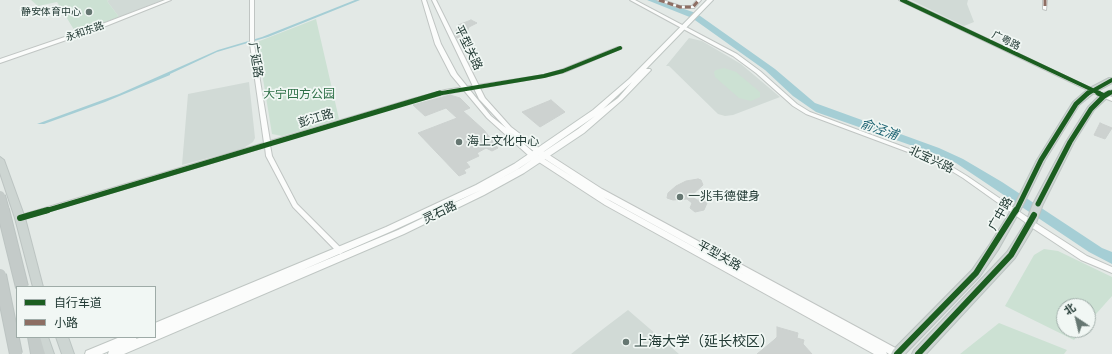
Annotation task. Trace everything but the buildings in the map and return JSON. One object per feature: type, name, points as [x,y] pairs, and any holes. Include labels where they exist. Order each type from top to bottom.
[{"type":"highway","points":[[0,196],[22,286]]},
{"type":"highway","points":[[0,275],[13,338],[14,354]]},
{"type":"highway","points":[[34,338],[38,354]]},
{"type":"main road","name":"灵石路","points":[[156,336],[442,213],[488,190],[539,156],[600,108],[710,0]]},
{"type":"main road","name":"广粤路","points":[[902,0],[1108,98]]},
{"type":"main road","name":"广中路","points":[[897,354],[976,273],[1017,208],[1062,125],[1076,104],[1091,91],[1112,80]]},
{"type":"main road","points":[[918,354],[1011,255],[1032,219],[1038,204],[1070,142],[1091,109],[1108,98],[1112,92]]},
{"type":"main road","name":"灵石路","points":[[156,328],[340,251],[438,207],[539,156]]},
{"type":"main road","points":[[0,160],[20,218],[38,286]]},
{"type":"main road","points":[[0,278],[14,341],[14,354]]},
{"type":"main road","points":[[42,338],[48,354]]},
{"type":"main road","points":[[62,338],[68,354]]},
{"type":"main road","points":[[90,354],[130,338]]},
{"type":"main road","name":"灵石路","points":[[113,354],[152,338]]},
{"type":"street","name":"永和东路","points":[[0,60],[100,27],[169,0]]},
{"type":"street","name":"广延路","points":[[252,0],[252,44],[269,156],[295,205],[340,251]]},
{"type":"street","name":"平型关路","points":[[424,0],[438,44],[454,75],[504,132],[608,203],[882,354]]},
{"type":"street","name":"平型关路","points":[[434,0],[482,99],[539,156],[598,191],[897,354]]},
{"type":"street","name":"北宝兴路","points":[[632,0],[685,25],[746,62],[791,102],[808,113],[827,122],[936,160],[1017,208],[1092,262],[1112,270]]},
{"type":"street","points":[[659,0],[674,6],[693,7],[699,0]]},
{"type":"street","points":[[1045,0],[1045,9]]},
{"type":"street","name":"彭江路","points":[[20,218],[414,100],[465,89],[544,76],[563,71],[620,48]]},
{"type":"shaded area","points":[[163,0],[119,17],[107,1]]},
{"type":"shaded area","points":[[911,0],[968,0],[967,4],[974,22],[964,26]]},
{"type":"shaded area","points":[[689,38],[702,41],[741,64],[780,97],[733,115],[725,116],[718,114],[669,66],[666,66]]},
{"type":"shaded area","points":[[249,82],[255,138],[253,142],[242,149],[182,165],[188,94]]},
{"type":"shaded area","name":"上海大学（延长校区）","points":[[628,310],[679,354],[571,354],[603,329]]},
{"type":"green space","name":"静安体育中心","points":[[31,0],[109,0],[107,1],[119,17],[76,33],[57,2],[38,6]]},
{"type":"green space","name":"大宁四方公园","points":[[316,19],[339,119],[282,136],[272,134],[257,42]]},
{"type":"green space","points":[[724,68],[736,72],[760,92],[760,97],[751,101],[739,98],[715,77],[714,72],[716,70]]},
{"type":"green space","points":[[1044,249],[1058,251],[1112,277],[1112,296],[1096,314],[1096,298],[1056,298],[1056,331],[1005,306],[1034,255]]},
{"type":"green space","points":[[999,323],[1067,350],[1064,354],[960,354]]},
{"type":"water","points":[[355,0],[360,0],[268,37],[217,52],[170,75],[105,102],[44,124],[37,124],[119,94],[218,50],[262,37]]},
{"type":"water","name":"俞泾浦","points":[[647,0],[657,0],[696,13],[775,69],[815,103],[939,148],[963,159],[1002,182],[1102,248],[1112,252],[1112,264],[1089,252],[956,163],[933,153],[816,112],[793,96],[765,70],[692,18]]},
{"type":"railway","points":[[0,196],[2,201]]},
{"type":"marked path","points":[[659,0],[680,7],[693,7],[699,0]]},
{"type":"marked path","points":[[1045,0],[1045,9]]},
{"type":"cycle path","points":[[902,0],[1104,96]]},
{"type":"cycle path","points":[[20,218],[414,100],[445,92],[544,76],[563,71],[620,48]]},
{"type":"cycle path","points":[[897,354],[976,273],[994,247],[1019,205],[1041,160],[1076,104],[1091,91],[1112,80]]},
{"type":"cycle path","points":[[1038,204],[1070,142],[1091,109],[1104,96],[1112,92]]},
{"type":"cycle path","points":[[918,354],[1011,255],[1034,215]]},
{"type":"place","name":"静安体育中心","points":[[89,12]]},
{"type":"place","name":"海上文化中心","points":[[459,142]]},
{"type":"place","name":"一兆韦德健身","points":[[680,197]]},
{"type":"place","name":"上海大学（延长校区）","points":[[626,342]]}]
